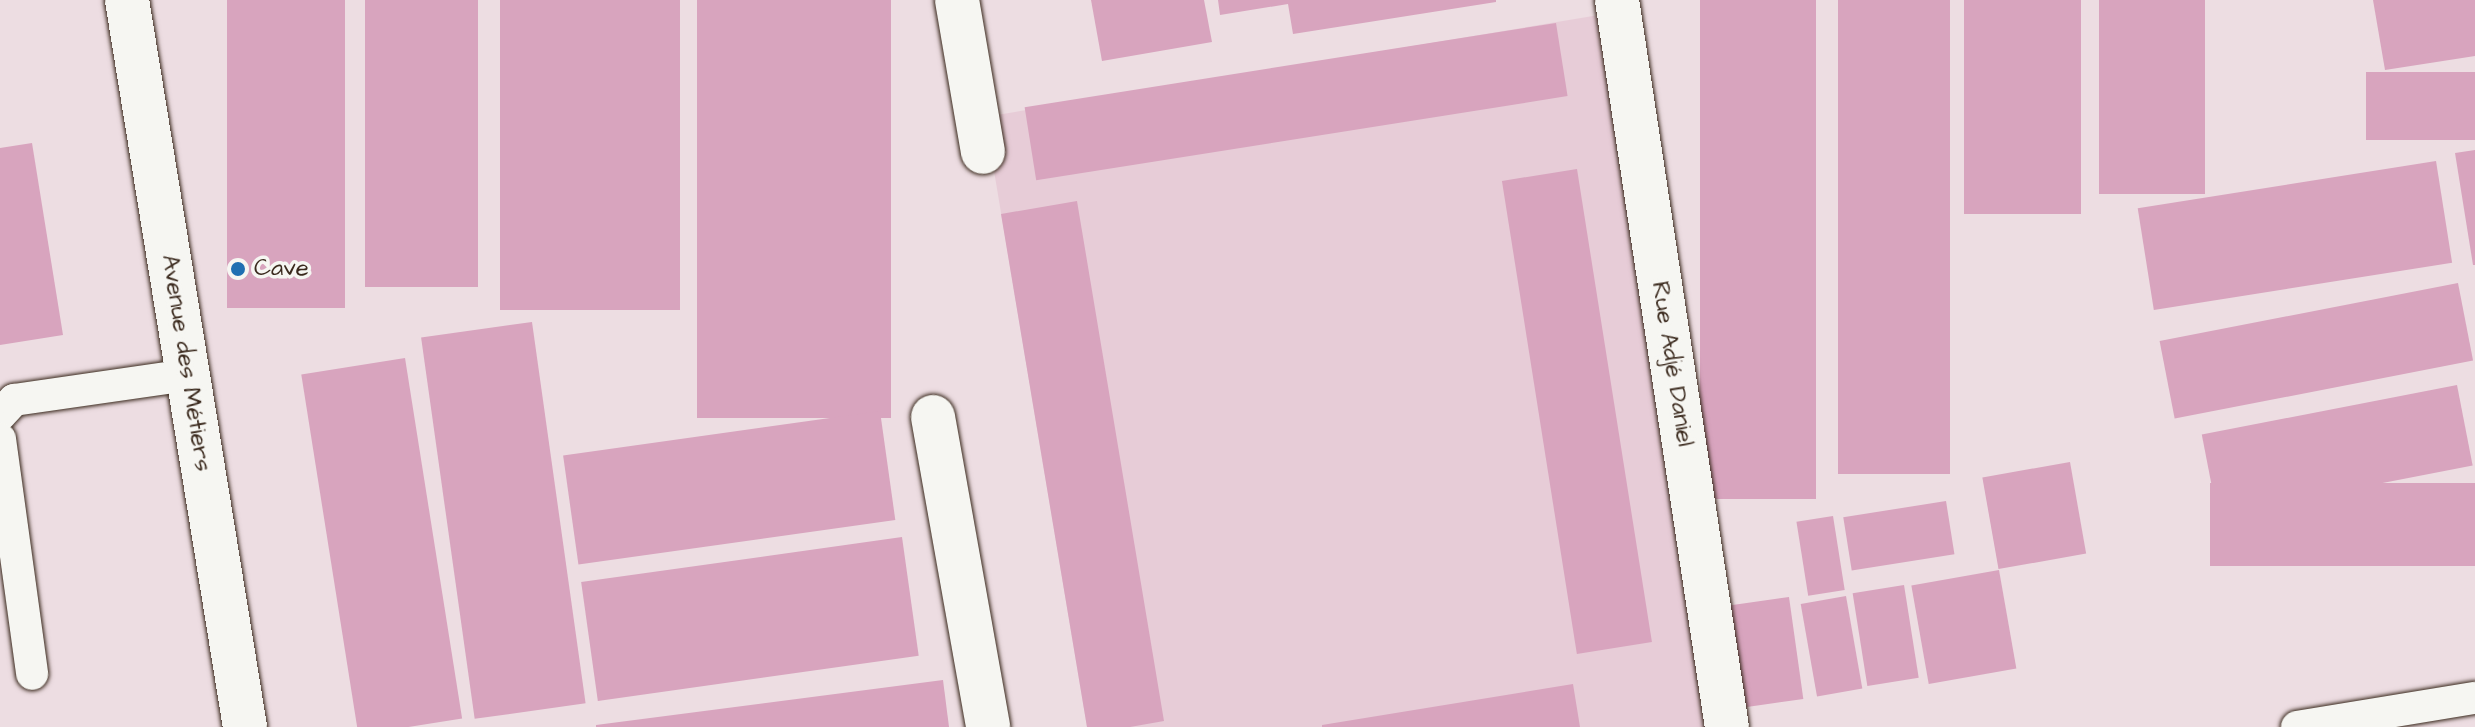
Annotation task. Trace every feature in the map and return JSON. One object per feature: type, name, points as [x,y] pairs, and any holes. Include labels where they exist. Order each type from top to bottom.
[{"type":"street","name":"Avenue des Métiers","points":[[127,0],[245,727]]},
{"type":"street","points":[[957,0],[983,152]]},
{"type":"street","name":"Rue Adjé Daniel","points":[[1617,0],[1727,727]]},
{"type":"street","points":[[933,417],[988,727]]},
{"type":"lane","points":[[0,415],[14,400],[188,375]]},
{"type":"lane","points":[[0,439],[32,674]]},
{"type":"lane","points":[[2297,727],[2475,698]]},
{"type":"shaded area","points":[[1599,15],[1719,727],[1087,727],[985,117]]},
{"type":"building","points":[[227,0],[345,0],[345,308],[227,308]]},
{"type":"building","points":[[365,0],[478,0],[478,287],[365,287]]},
{"type":"building","points":[[500,0],[680,0],[680,310],[500,310]]},
{"type":"building","points":[[697,0],[891,0],[891,418],[697,418]]},
{"type":"building","points":[[1091,0],[1204,0],[1212,42],[1102,61]]},
{"type":"building","points":[[1218,0],[1496,2],[1293,34],[1288,4],[1220,15]]},
{"type":"building","points":[[1700,0],[1816,0],[1816,499],[1700,499]]},
{"type":"building","points":[[1838,0],[1950,0],[1950,474],[1838,474]]},
{"type":"building","points":[[1964,0],[2081,0],[2081,214],[1964,214]]},
{"type":"building","points":[[2099,0],[2205,0],[2205,194],[2099,194]]},
{"type":"building","points":[[2373,0],[2475,0],[2475,56],[2385,70]]},
{"type":"building","points":[[1556,23],[1568,96],[1036,180],[1025,107]]},
{"type":"building","points":[[2366,72],[2475,72],[2475,140],[2366,140]]},
{"type":"building","points":[[32,143],[63,335],[0,345],[0,148]]},
{"type":"building","points":[[2475,150],[2475,265],[2473,265],[2455,153]]},
{"type":"building","points":[[2436,161],[2452,263],[2154,310],[2138,208]]},
{"type":"building","points":[[1577,169],[1652,642],[1577,654],[1502,181]]},
{"type":"building","points":[[1077,201],[1164,721],[1130,727],[1087,727],[1001,214]]},
{"type":"building","points":[[2458,283],[2473,361],[2175,419],[2160,341]]},
{"type":"building","points":[[532,322],[586,703],[475,719],[421,338]]},
{"type":"building","points":[[405,358],[462,719],[408,727],[357,727],[301,374]]},
{"type":"building","points":[[2457,385],[2473,465],[2217,515],[2202,435]]},
{"type":"building","points":[[880,411],[895,520],[578,564],[563,456]]},
{"type":"building","points":[[2070,462],[2086,554],[1999,569],[1982,477]]},
{"type":"building","points":[[2210,483],[2475,483],[2475,566],[2210,566]]},
{"type":"building","points":[[1946,501],[1954,554],[1852,571],[1843,517]]},
{"type":"building","points":[[1833,516],[1845,590],[1808,596],[1796,522]]},
{"type":"building","points":[[902,537],[919,656],[598,701],[581,582]]},
{"type":"building","points":[[1999,570],[2016,668],[1929,684],[1911,585]]},
{"type":"building","points":[[1904,585],[1919,678],[1867,686],[1853,593]]},
{"type":"building","points":[[1846,596],[1862,689],[1817,697],[1801,604]]},
{"type":"building","points":[[1789,597],[1803,699],[1740,708],[1726,606]]},
{"type":"building","points":[[943,680],[949,727],[596,727],[596,725]]},
{"type":"building","points":[[1573,684],[1580,727],[1322,727],[1322,725]]},
{"type":"place","name":"Cave","points":[[238,269]]}]
